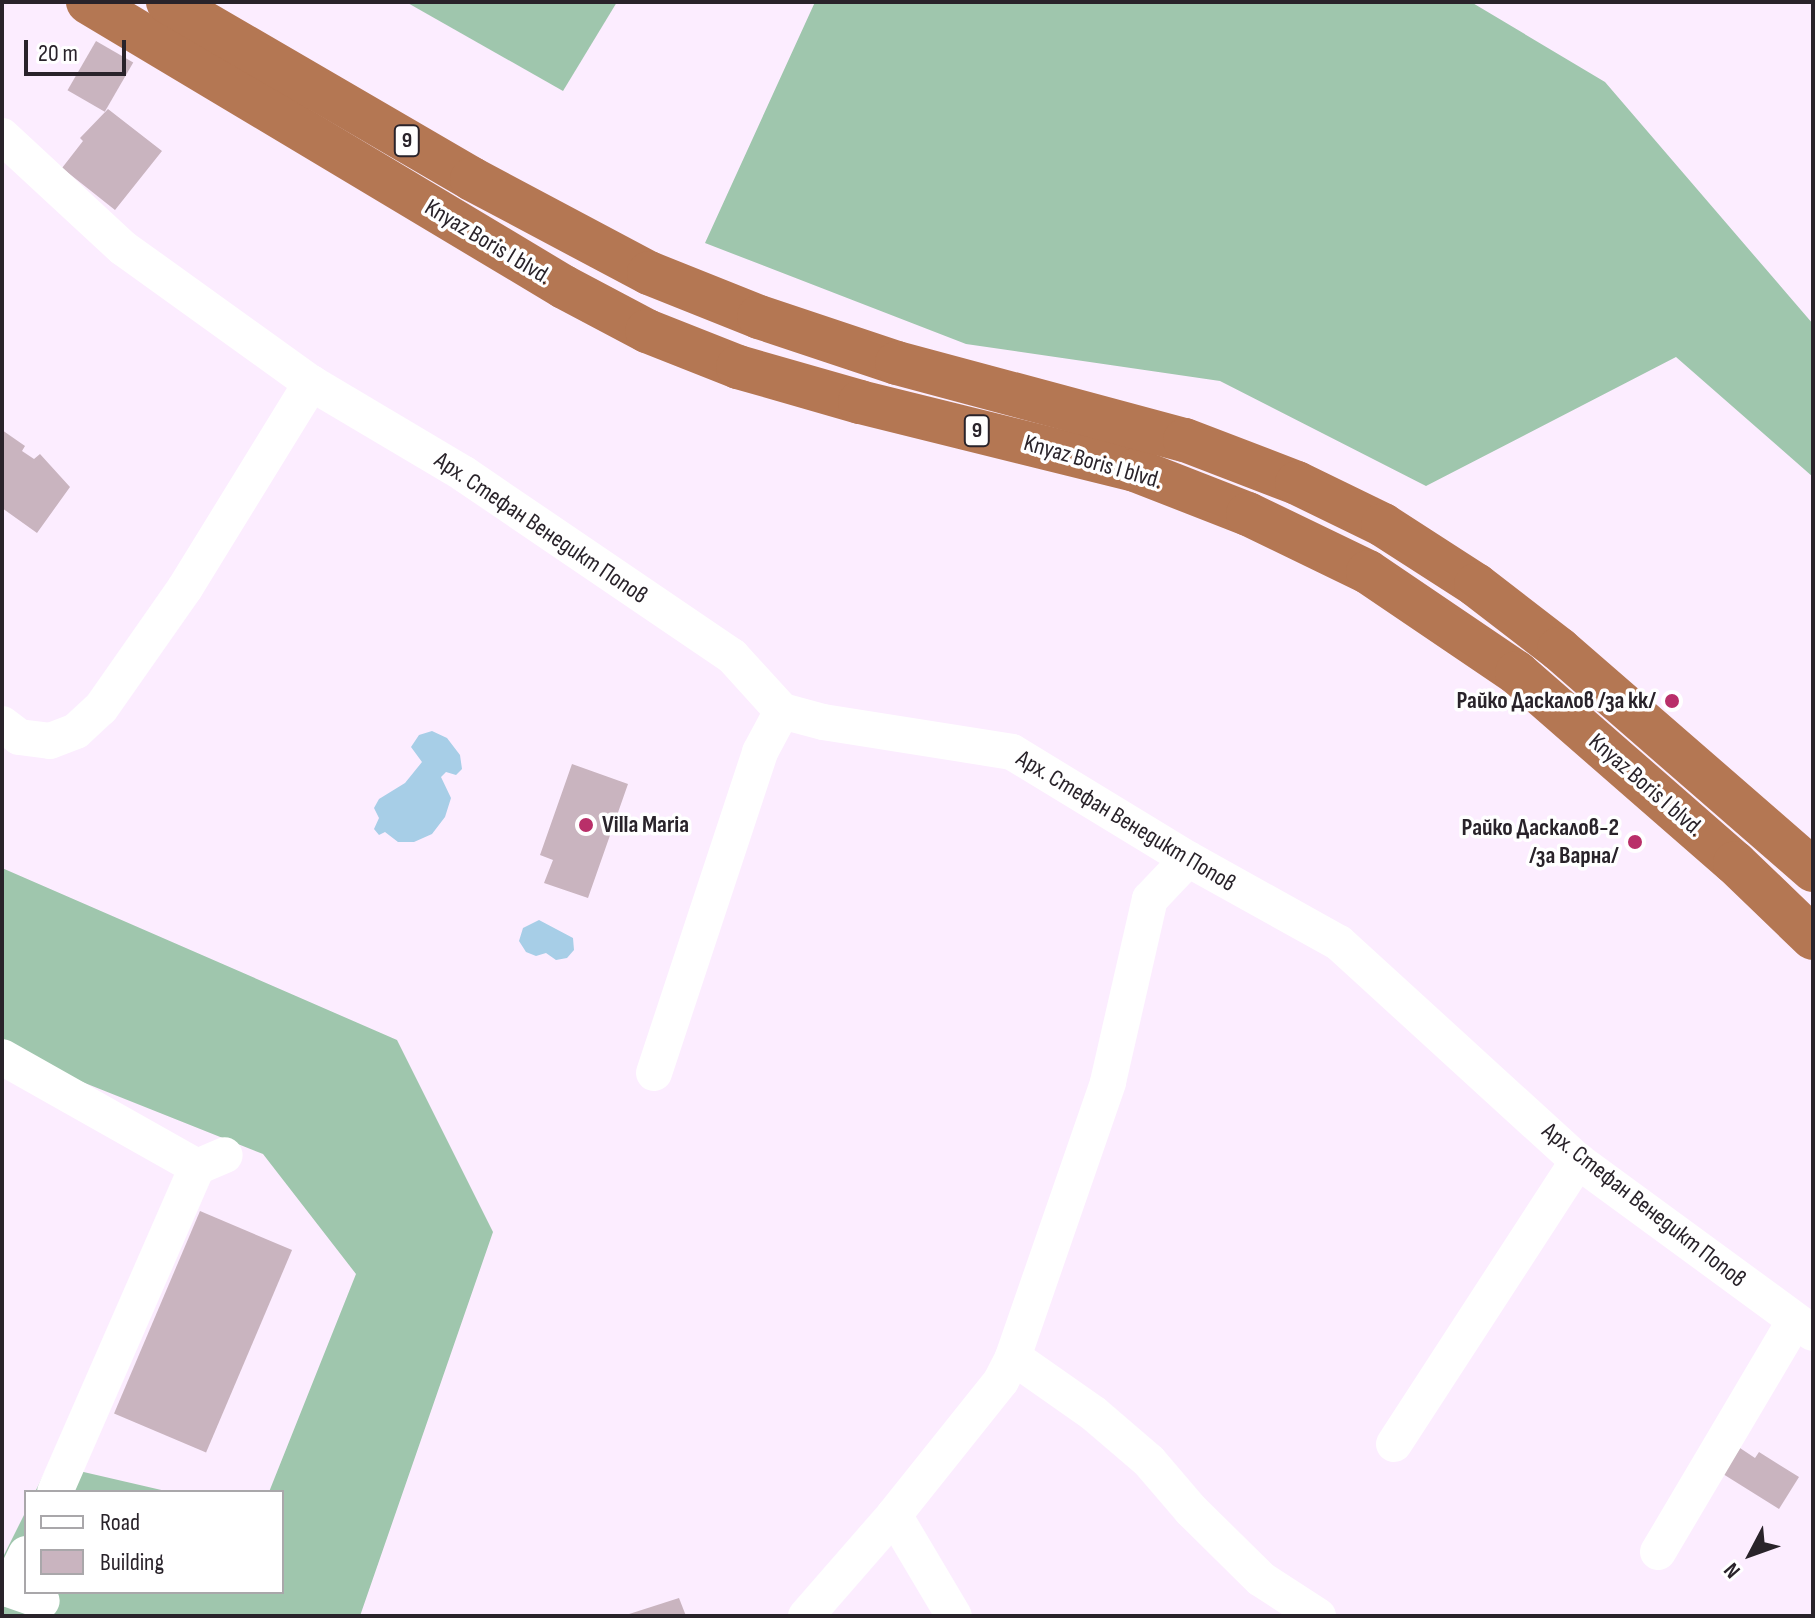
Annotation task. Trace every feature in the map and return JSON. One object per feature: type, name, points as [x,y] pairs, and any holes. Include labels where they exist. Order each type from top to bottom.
[{"type":"highway","name":"Knyaz Boris I blvd.","points":[[88,2],[564,287],[647,331],[738,367],[860,402],[1135,470],[1248,514],[1368,572],[1517,673],[1735,863],[1813,938]]},
{"type":"highway","name":"Knyaz Boris I blvd.","points":[[168,2],[485,187],[649,273],[759,317],[897,363],[1185,440],[1297,483],[1383,525],[1476,585],[1559,649],[1813,870]]},
{"type":"street","name":"Арх. Стефан Венедикт Попов","points":[[2,136],[123,248],[311,383],[464,474],[732,656],[782,711],[823,722],[1012,752],[1188,859],[1339,943],[1578,1161],[1804,1326]]},
{"type":"street","points":[[2,724],[19,737],[50,741],[76,731],[101,708],[185,588],[311,383]]},
{"type":"street","points":[[654,1073],[760,752],[782,711]]},
{"type":"street","points":[[806,1616],[894,1515],[1001,1381],[1013,1357],[1108,1082],[1150,899],[1188,859]]},
{"type":"street","points":[[2,1057],[211,1161],[56,1490]]},
{"type":"street","points":[[1394,1444],[1578,1161]]},
{"type":"street","points":[[1658,1552],[1804,1326]]},
{"type":"street","points":[[1013,1357],[1093,1413],[1149,1461],[1191,1510],[1261,1579],[1318,1616]]},
{"type":"street","points":[[894,1515],[954,1616]]},
{"type":"street","points":[[18,1592],[24,1564]]},
{"type":"green space","points":[[406,2],[617,2],[563,91]]},
{"type":"green space","points":[[815,2],[1471,2],[1605,82],[1813,324],[1813,477],[1676,357],[1426,486],[1220,381],[966,344],[705,243]]},
{"type":"green space","points":[[2,868],[397,1040],[493,1232],[360,1616],[2,1616],[2,1559],[24,1515],[24,1594],[284,1594],[284,1490],[270,1490],[356,1274],[263,1154],[2,1050]]},
{"type":"green space","points":[[49,1464],[161,1490],[36,1490]]},
{"type":"water","points":[[432,731],[447,738],[460,755],[462,769],[456,775],[446,772],[441,777],[451,798],[445,817],[432,834],[414,842],[398,842],[385,832],[379,835],[374,829],[379,818],[374,808],[379,799],[405,783],[422,762],[411,747],[419,735]]},
{"type":"water","points":[[539,920],[573,938],[574,950],[567,958],[556,960],[546,953],[536,956],[526,952],[519,941],[523,928]]},
{"type":"building","points":[[96,41],[133,62],[105,112],[68,90]]},
{"type":"building","points":[[108,109],[162,151],[115,210],[62,168],[83,141],[80,138]]},
{"type":"building","points":[[2,430],[25,446],[22,451],[34,459],[40,454],[70,487],[37,533],[2,508]]},
{"type":"building","points":[[572,764],[628,784],[588,898],[544,883],[553,860],[540,855]]},
{"type":"building","points":[[200,1211],[292,1250],[206,1453],[114,1414]]},
{"type":"building","points":[[1740,1448],[1755,1458],[1759,1452],[1799,1477],[1779,1509],[1723,1474]]},
{"type":"building","points":[[679,1598],[686,1616],[626,1616],[626,1615]]},
{"type":"place","name":"Райко Даскалов /за кк/","points":[[1672,701]]},
{"type":"place","name":"Villa Maria","points":[[586,825]]},
{"type":"place","name":"Райко Даскалов-2 /за Варна/","points":[[1635,842]]}]
